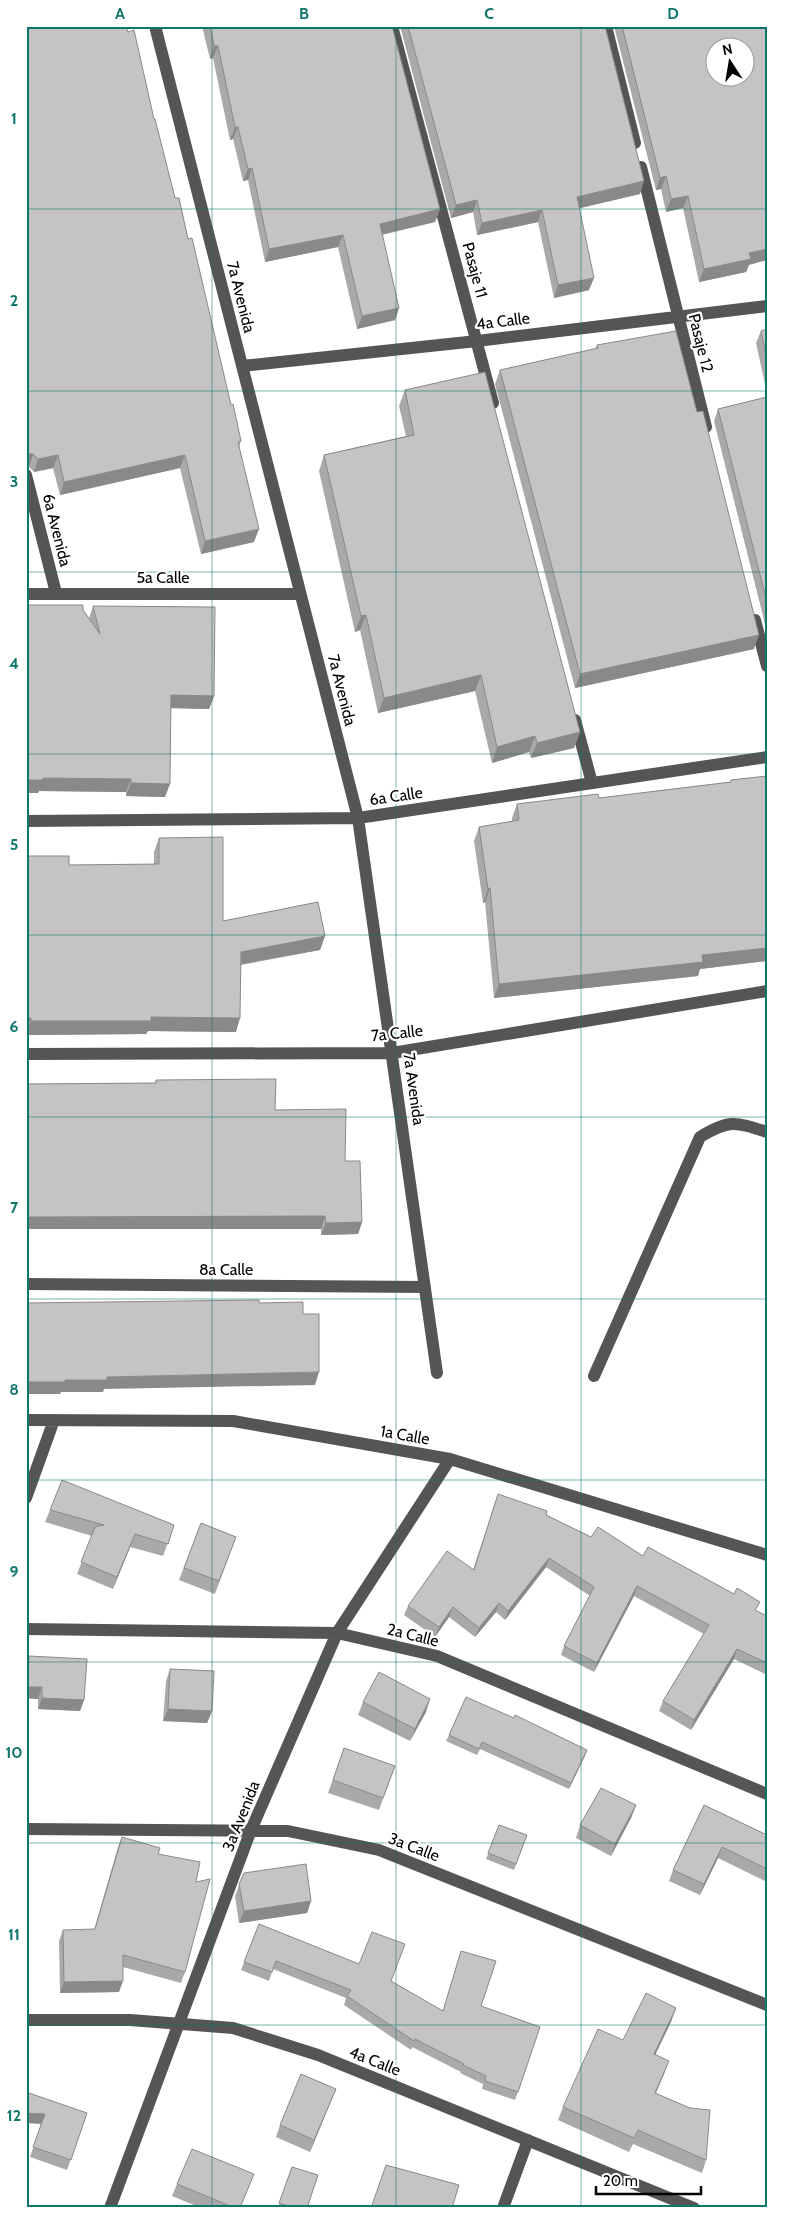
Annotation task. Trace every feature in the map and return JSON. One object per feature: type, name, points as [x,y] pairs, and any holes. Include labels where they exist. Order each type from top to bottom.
[{"type":"street","name":"7a Avenida","points":[[155,26],[358,818],[437,1373]]},
{"type":"street","name":"Pasaje 11","points":[[392,26],[497,418]]},
{"type":"street","name":"Pasaje 12","points":[[606,26],[709,439]]},
{"type":"street","name":"4a Calle","points":[[242,366],[477,341],[767,306]]},
{"type":"street","name":"6a Avenida","points":[[26,475],[56,593]]},
{"type":"street","name":"5a Calle","points":[[26,594],[300,594]]},
{"type":"street","points":[[752,610],[767,666]]},
{"type":"street","points":[[572,706],[592,784]]},
{"type":"street","name":"6a Calle","points":[[26,821],[358,818],[767,757]]},
{"type":"street","name":"7a Calle","points":[[26,1054],[392,1052],[767,991]]},
{"type":"street","points":[[594,1376],[700,1137],[717,1127],[739,1123],[767,1132]]},
{"type":"street","name":"8a Calle","points":[[26,1284],[425,1287]]},
{"type":"street","name":"1a Calle","points":[[26,1420],[233,1421],[450,1459],[767,1555]]},
{"type":"street","points":[[26,1498],[54,1420]]},
{"type":"street","name":"3a Avenida","points":[[110,2208],[251,1830],[337,1633],[450,1459]]},
{"type":"street","name":"2a Calle","points":[[26,1629],[337,1633],[436,1656],[767,1794]]},
{"type":"street","name":"3a Calle","points":[[26,1829],[288,1831],[379,1850],[767,2005]]},
{"type":"street","name":"4a Calle","points":[[26,2020],[130,2020],[233,2028],[318,2055],[694,2208]]},
{"type":"street","points":[[503,2208],[528,2140]]},
{"type":"building","points":[[26,26],[126,26],[128,32],[134,30],[154,119],[175,198],[179,198],[188,239],[192,238],[231,405],[233,404],[241,441],[238,442],[259,529],[205,541],[185,455],[64,482],[58,455],[38,459],[33,454],[26,456]]},
{"type":"building","points":[[210,26],[392,26],[440,209],[380,224],[399,308],[362,316],[343,235],[269,249],[252,168],[248,169],[238,127],[235,127],[218,46],[214,46]]},
{"type":"building","points":[[408,26],[605,26],[644,181],[577,197],[594,278],[558,285],[542,210],[482,223],[477,200],[456,205]]},
{"type":"building","points":[[622,26],[767,26],[767,249],[749,253],[751,259],[704,269],[688,196],[671,199],[666,176],[660,178]]},
{"type":"building","points":[[767,329],[767,360],[761,331]]},
{"type":"building","points":[[676,331],[697,412],[703,411],[759,635],[580,674],[500,370],[598,348],[597,345]]},
{"type":"building","points":[[485,372],[580,732],[537,743],[535,736],[497,747],[481,675],[384,698],[366,615],[361,616],[324,455],[414,435],[405,390]]},
{"type":"building","points":[[767,397],[767,602],[718,409]]},
{"type":"building","points":[[26,605],[83,605],[83,610],[100,634],[93,606],[215,607],[214,696],[171,695],[170,784],[131,783],[131,779],[43,778],[43,780],[26,780]]},
{"type":"building","points":[[767,776],[767,948],[702,955],[703,962],[499,984],[490,888],[488,889],[479,827],[519,820],[517,804],[598,794],[599,798]]},
{"type":"building","points":[[223,837],[223,921],[318,902],[325,936],[241,952],[240,1018],[151,1017],[151,1021],[31,1021],[31,1018],[26,1018],[26,856],[69,856],[69,865],[159,864],[159,838]]},
{"type":"building","points":[[276,1079],[275,1110],[346,1109],[345,1161],[360,1161],[362,1222],[326,1223],[325,1216],[26,1217],[26,1084],[156,1083],[156,1080]]},
{"type":"building","points":[[259,1300],[259,1303],[303,1302],[303,1314],[319,1314],[319,1372],[107,1377],[107,1380],[26,1382],[26,1303]]},
{"type":"building","points":[[62,1480],[174,1525],[168,1544],[135,1534],[117,1577],[81,1562],[95,1527],[104,1525],[50,1510]]},
{"type":"building","points":[[498,1494],[547,1511],[546,1515],[591,1537],[598,1527],[643,1556],[648,1547],[734,1594],[737,1588],[760,1602],[755,1610],[767,1616],[767,1663],[737,1649],[694,1720],[663,1701],[709,1625],[637,1586],[597,1663],[564,1646],[594,1587],[549,1558],[508,1611],[499,1603],[479,1628],[453,1607],[439,1627],[408,1606],[447,1551],[474,1570]]},
{"type":"building","points":[[201,1523],[236,1537],[219,1581],[184,1568]]},
{"type":"building","points":[[29,1656],[87,1659],[84,1700],[42,1698],[42,1687],[27,1687]]},
{"type":"building","points":[[170,1669],[214,1671],[212,1711],[168,1709]]},
{"type":"building","points":[[379,1672],[430,1699],[415,1729],[363,1702]]},
{"type":"building","points":[[466,1697],[514,1718],[515,1715],[587,1750],[571,1783],[482,1742],[479,1749],[449,1735]]},
{"type":"building","points":[[344,1748],[395,1766],[383,1798],[333,1780]]},
{"type":"building","points":[[601,1788],[636,1805],[615,1844],[580,1825]]},
{"type":"building","points":[[704,1805],[767,1835],[767,1869],[722,1847],[704,1884],[673,1870]]},
{"type":"building","points":[[499,1825],[527,1835],[516,1864],[488,1853]]},
{"type":"building","points":[[122,1837],[160,1848],[158,1854],[200,1862],[196,1882],[210,1879],[185,1972],[123,1955],[123,1981],[64,1982],[63,1930],[95,1929]]},
{"type":"building","points":[[306,1864],[311,1901],[244,1911],[239,1884],[244,1873]]},
{"type":"building","points":[[259,1924],[359,1964],[372,1932],[405,1944],[391,1981],[443,2011],[461,1951],[496,1961],[481,2006],[540,2027],[518,2092],[485,2081],[486,2076],[415,2039],[414,2041],[347,1996],[351,1990],[276,1961],[272,1972],[244,1962]]},
{"type":"building","points":[[646,1993],[676,2008],[654,2054],[669,2061],[655,2093],[690,2108],[710,2110],[706,2160],[638,2130],[634,2138],[563,2107],[598,2029],[623,2040]]},
{"type":"building","points":[[301,2074],[336,2089],[314,2140],[280,2125]]},
{"type":"building","points":[[26,2092],[87,2113],[71,2160],[33,2147],[45,2114],[26,2113]]},
{"type":"building","points":[[192,2149],[254,2174],[240,2208],[235,2208],[177,2184]]},
{"type":"building","points":[[386,2165],[459,2185],[452,2208],[371,2208]]},
{"type":"building","points":[[292,2167],[318,2175],[307,2208],[294,2208],[279,2203]]}]
